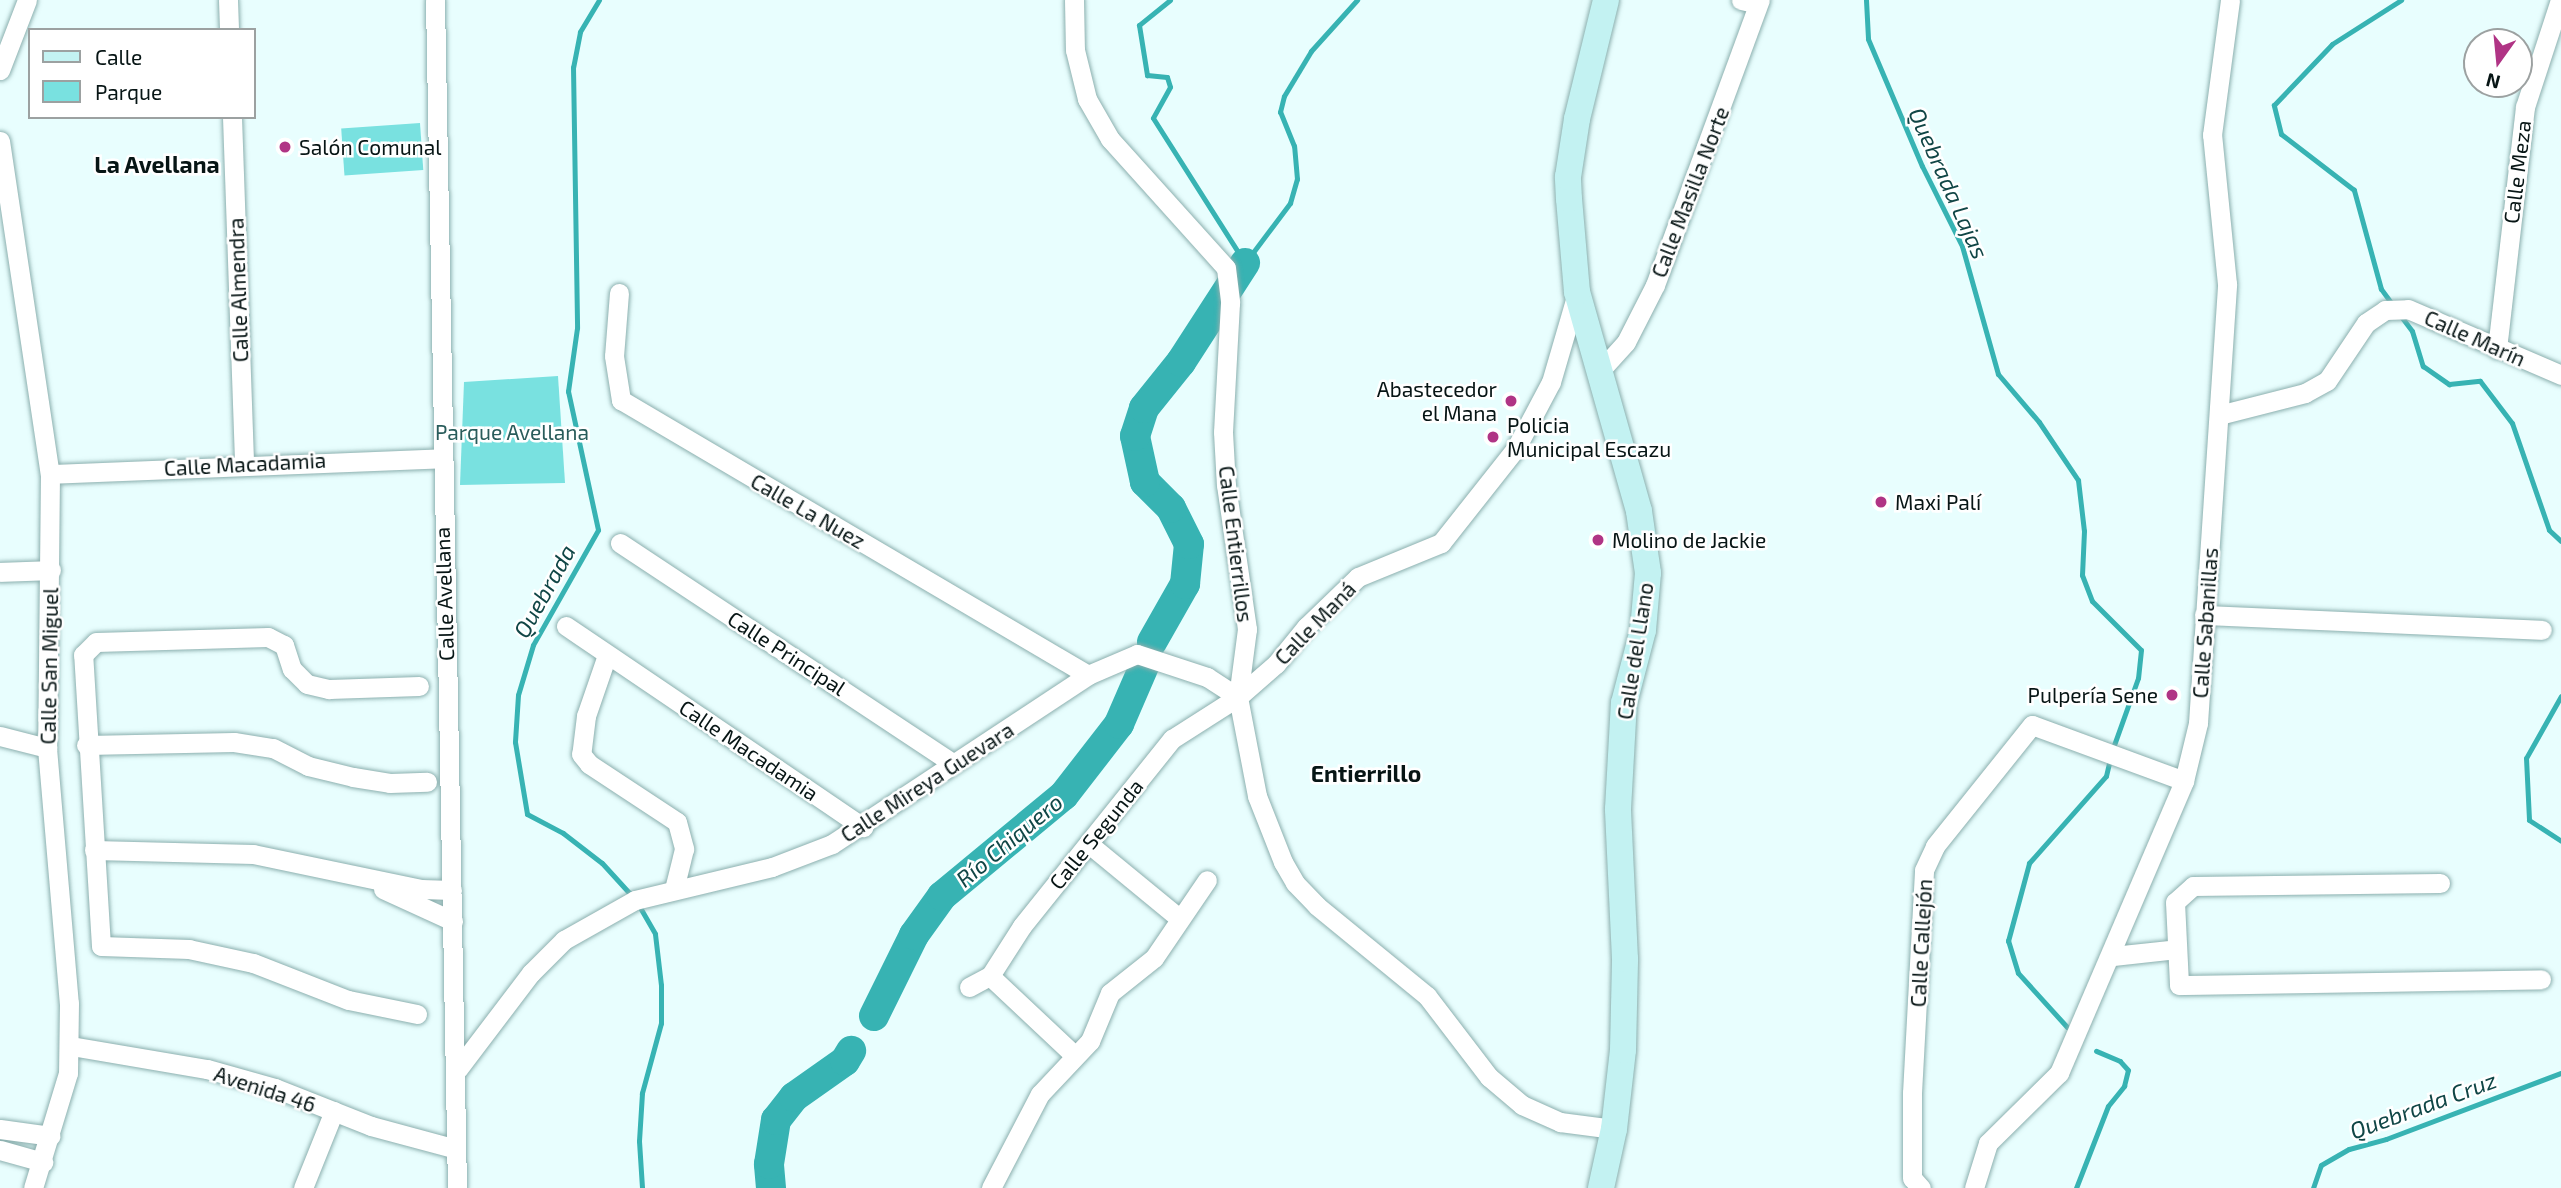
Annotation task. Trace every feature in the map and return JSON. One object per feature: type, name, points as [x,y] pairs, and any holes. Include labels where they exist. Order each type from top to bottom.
[{"type":"main road","name":"Calle del Llano","points":[[1601,1188],[1614,1129],[1624,1011],[1618,809],[1624,703],[1643,629],[1648,573],[1639,511],[1577,292],[1567,177],[1606,0]]},
{"type":"street","points":[[0,70],[27,0]]},
{"type":"street","points":[[228,0],[229,28]]},
{"type":"street","name":"Calle Avellana","points":[[435,0],[440,458],[458,1069],[457,1188]]},
{"type":"street","name":"Calle Entierrillos","points":[[1074,0],[1075,50],[1087,99],[1110,139],[1226,268],[1230,303],[1223,445],[1247,629],[1238,697],[1257,796],[1295,883],[1427,996],[1489,1077],[1522,1105],[1560,1122],[1614,1129]]},
{"type":"street","name":"Calle Sabanillas","points":[[1974,1188],[1987,1143],[2059,1073],[2113,956],[2184,781],[2198,723],[2227,284],[2213,135],[2230,0]]},
{"type":"street","name":"Calle Meza","points":[[2497,349],[2523,118],[2560,0]]},
{"type":"street","name":"Calle Masilla Norte","points":[[1599,372],[1626,342],[1655,285],[1753,1]]},
{"type":"street","name":"Calle Almendra","points":[[232,119],[244,463]]},
{"type":"street","name":"Calle San Miguel","points":[[0,141],[10,287],[50,474],[47,748],[71,1046],[51,1136],[33,1188]]},
{"type":"street","name":"Calle Maná","points":[[1238,697],[1276,664],[1306,627],[1358,577],[1441,543],[1516,448],[1551,382],[1577,292]]},
{"type":"street","name":"Calle La Nuez","points":[[619,293],[614,356],[621,400],[1088,675]]},
{"type":"street","name":"Calle Marín","points":[[2219,415],[2305,393],[2327,381],[2366,323],[2385,310],[2409,309],[2561,375]]},
{"type":"street","name":"Calle Macadamia","points":[[50,474],[244,463],[440,458]]},
{"type":"street","name":"Calle Principal","points":[[620,543],[953,763]]},
{"type":"street","points":[[0,572],[51,570]]},
{"type":"street","points":[[2204,615],[2542,630]]},
{"type":"street","name":"Calle Macadamia","points":[[566,626],[863,827]]},
{"type":"street","points":[[417,1014],[348,1000],[253,962],[189,949],[101,946],[86,745],[83,655],[96,642],[268,637],[285,645],[292,669],[307,684],[329,689],[419,686]]},
{"type":"street","name":"Calle Mireya Guevara","points":[[458,1069],[531,973],[564,940],[635,900],[772,867],[863,827],[953,763],[1088,675],[1137,654],[1207,677],[1238,697]]},
{"type":"street","points":[[607,655],[586,716],[581,754],[589,764],[677,822],[684,849],[674,889]]},
{"type":"street","name":"Calle Segunda","points":[[969,987],[990,976],[1022,926],[1172,739],[1238,697]]},
{"type":"street","name":"Calle Callejón","points":[[1921,1188],[1912,1178],[1912,1093],[1924,870],[1935,846],[2032,725],[2184,781]]},
{"type":"street","points":[[0,736],[47,748]]},
{"type":"street","points":[[86,745],[234,742],[273,748],[308,766],[353,778],[390,783],[427,782]]},
{"type":"street","points":[[1089,844],[1179,918]]},
{"type":"street","points":[[94,850],[253,854],[351,874],[452,890]]},
{"type":"street","points":[[351,874],[453,921]]},
{"type":"street","points":[[991,1188],[1040,1094],[1090,1041],[1110,993],[1154,958],[1207,880]]},
{"type":"street","points":[[2440,883],[2193,886],[2175,902],[2179,985],[2541,979]]},
{"type":"street","points":[[2113,956],[2177,949]]},
{"type":"street","points":[[990,976],[1074,1055]]},
{"type":"street","name":"Avenida 46","points":[[71,1046],[207,1069],[275,1088],[334,1111],[456,1149]]},
{"type":"street","points":[[303,1188],[334,1111]]},
{"type":"street","points":[[0,1129],[51,1136]]},
{"type":"street","points":[[0,1150],[43,1162]]},
{"type":"green space","points":[[420,123],[423,170],[344,175],[341,129]]},
{"type":"green space","name":"Parque Avellana","points":[[558,376],[565,483],[460,485],[464,382]]},
{"type":"waterway","name":"Quebrada","points":[[599,0],[580,32],[573,67],[577,328],[568,391],[598,530],[533,645],[518,695],[515,742],[527,814],[563,833],[602,863],[632,896]]},
{"type":"waterway","points":[[1170,0],[1139,25],[1147,75],[1167,77],[1170,87],[1153,118],[1245,263],[1290,203],[1297,179],[1294,146],[1280,112],[1284,96],[1311,51],[1357,0]]},
{"type":"waterway","name":"Quebrada Lajas","points":[[1866,0],[1868,39],[1922,166],[1962,246],[1998,374],[2039,422],[2078,480],[2084,531],[2082,575],[2092,601],[2141,650],[2138,678],[2113,748]]},
{"type":"waterway","name":"Quebrada Cruz","points":[[2392,304],[2381,289],[2354,190],[2281,134],[2274,105],[2332,44],[2401,0]]},
{"type":"waterway","name":"Río Chiquero","points":[[1152,642],[1185,584],[1189,544],[1171,508],[1145,482],[1135,436],[1144,408],[1181,362],[1245,263]]},
{"type":"waterway","name":"Quebrada Cruz","points":[[2400,315],[2412,331],[2423,366],[2449,384],[2480,381],[2512,423],[2549,530],[2561,541]]},
{"type":"waterway","name":"Río Chiquero","points":[[874,1016],[914,935],[942,896],[1064,795],[1119,724],[1145,664]]},
{"type":"waterway","name":"Quebrada Cruz","points":[[2561,696],[2526,758],[2529,820],[2561,841]]},
{"type":"waterway","name":"Quebrada Lajas","points":[[2067,1027],[2018,973],[2008,941],[2029,863],[2106,776],[2109,763]]},
{"type":"waterway","name":"Quebrada","points":[[638,904],[655,934],[661,985],[661,1023],[642,1093],[639,1141],[642,1188]]},
{"type":"waterway","name":"Río Chiquero","points":[[771,1188],[769,1164],[776,1120],[794,1097],[845,1061],[851,1051]]},
{"type":"waterway","name":"Quebrada Lajas","points":[[2076,1188],[2108,1106],[2124,1086],[2128,1070],[2120,1061],[2096,1051]]},
{"type":"waterway","name":"Quebrada Cruz","points":[[2313,1188],[2321,1165],[2349,1149],[2386,1139],[2561,1073]]},
{"type":"place","name":"Salón Comunal","points":[[285,147]]},
{"type":"place","name":"Abastecedor el Mana","points":[[1511,401]]},
{"type":"place","name":"Policia Municipal Escazu","points":[[1493,437]]},
{"type":"place","name":"Maxi Palí","points":[[1881,502]]},
{"type":"place","name":"Molino de Jackie","points":[[1598,540]]},
{"type":"place","name":"Pulpería Sene","points":[[2172,695]]},
{"type":"district","name":"La Avellana","points":[[157,164]]},
{"type":"district","name":"Entierrillo","points":[[1366,773]]}]
